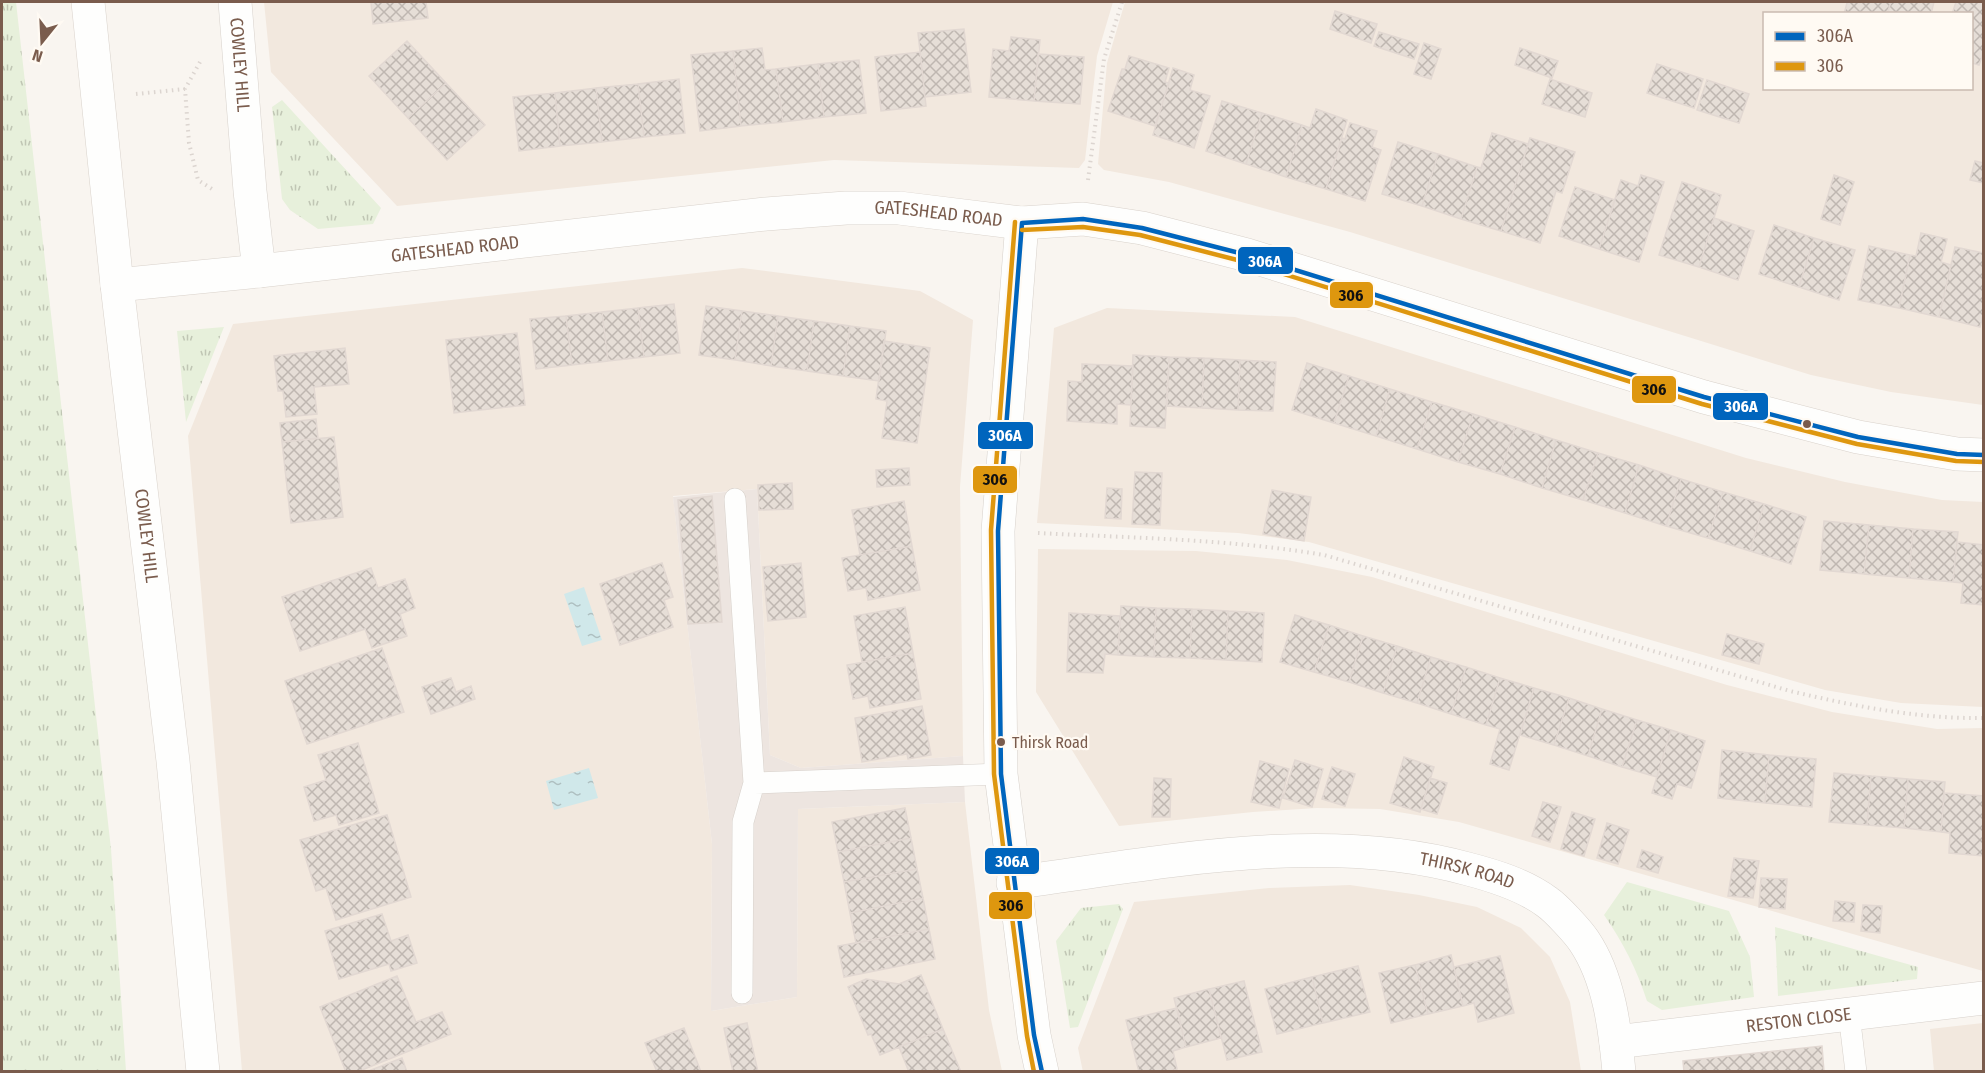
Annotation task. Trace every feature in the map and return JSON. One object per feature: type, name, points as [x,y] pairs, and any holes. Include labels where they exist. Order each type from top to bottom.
[{"type":"street","name":"COWLEY HILL","points":[[88,2],[117,285],[173,761],[203,1071]]},
{"type":"street","name":"COWLEY HILL","points":[[235,2],[250,191],[259,271]]},
{"type":"street","name":"GATESHEAD ROAD","points":[[117,285],[765,214],[846,208],[899,208],[1022,223],[1083,219],[1142,228],[1247,255],[1715,399],[1858,437],[1957,454],[1983,455]]},
{"type":"street","points":[[1022,223],[998,531],[1001,774],[1013,883],[1034,1035],[1042,1071]]},
{"type":"street","name":"THIRSK ROAD","points":[[1013,883],[1227,854],[1346,852],[1438,860],[1500,878],[1548,902],[1584,942],[1606,988],[1618,1057]]},
{"type":"street","name":"RESTON CLOSE","points":[[1618,1057],[1849,1014],[1983,998]]},
{"type":"lane","points":[[735,499],[754,783],[742,822],[742,993]]},
{"type":"lane","points":[[754,783],[1001,774]]},
{"type":"lane","points":[[1849,1014],[1856,1071]]},
{"type":"path","points":[[1083,219],[1104,59],[1122,2]]},
{"type":"path","points":[[998,531],[1226,543],[1275,547],[1324,555],[1791,691],[1893,712],[1935,717],[1983,718]]},
{"type":"shaded area","points":[[264,2],[1113,2],[1097,56],[1085,160],[1079,168],[834,160],[397,206],[271,72]]},
{"type":"shaded area","points":[[1125,2],[1983,2],[1983,405],[1891,392],[1811,375],[1350,232],[1169,182],[1104,170],[1098,164],[1107,63]]},
{"type":"shaded area","points":[[742,268],[920,291],[973,320],[960,487],[963,756],[801,768],[770,755],[757,489],[673,496],[712,844],[711,1011],[797,997],[798,809],[965,802],[989,1010],[1002,1071],[242,1071],[188,436],[233,324]]},
{"type":"shaded area","points":[[1107,308],[1295,317],[1746,458],[1845,482],[1942,500],[1983,502],[1983,707],[1901,703],[1825,690],[1309,542],[1238,533],[1037,523],[1054,328]]},
{"type":"shaded area","points":[[757,489],[770,755],[801,768],[963,756],[965,802],[798,809],[797,997],[711,1011],[712,844],[673,497]]},
{"type":"shaded area","points":[[1038,549],[1196,551],[1287,560],[1372,577],[1727,685],[1832,712],[1937,729],[1983,728],[1983,971],[1459,822],[1380,809],[1317,808],[1253,812],[1119,826],[1036,692]]},
{"type":"shaded area","points":[[1350,885],[1419,895],[1477,907],[1521,928],[1550,957],[1570,1002],[1581,1071],[1083,1072],[1078,1048],[1134,902],[1269,888]]},
{"type":"shaded area","points":[[1983,1023],[1983,1071],[1934,1071],[1930,1029]]},
{"type":"green space","points":[[2,2],[16,2],[111,849],[126,1071],[2,1071]]},
{"type":"green space","points":[[282,100],[381,208],[373,224],[318,229],[290,210],[282,199],[272,107]]},
{"type":"green space","points":[[224,327],[186,422],[177,331]]},
{"type":"green space","points":[[1627,882],[1729,911],[1750,957],[1754,997],[1662,1010],[1647,1001],[1629,957],[1604,915]]},
{"type":"green space","points":[[1119,904],[1123,909],[1078,1027],[1070,1028],[1056,941],[1081,908]]},
{"type":"green space","points":[[1775,927],[1918,967],[1917,979],[1778,996]]},
{"type":"water","points":[[584,587],[602,640],[582,646],[564,594]]},
{"type":"water","points":[[589,768],[598,798],[554,810],[546,781]]},
{"type":"building","points":[[371,2],[426,2],[428,18],[373,24]]},
{"type":"building","points":[[1847,2],[1891,2],[1888,12],[1844,12]]},
{"type":"building","points":[[1891,2],[1934,2],[1932,12],[1888,12]]},
{"type":"building","points":[[1956,2],[1984,2],[1984,51],[1979,65],[1973,63],[1973,12],[1953,12]]},
{"type":"building","points":[[1335,11],[1377,24],[1371,43],[1330,29]]},
{"type":"building","points":[[964,29],[971,92],[925,97],[918,33]]},
{"type":"building","points":[[1379,32],[1419,44],[1414,59],[1374,46]]},
{"type":"building","points":[[1011,37],[1040,40],[1034,101],[989,97],[993,49],[1009,51]]},
{"type":"building","points":[[407,41],[446,83],[408,118],[369,76]]},
{"type":"building","points":[[1424,43],[1441,49],[1431,79],[1414,74]]},
{"type":"building","points":[[762,48],[765,70],[776,69],[783,122],[741,126],[733,51]]},
{"type":"building","points":[[1520,48],[1558,61],[1552,78],[1515,65]]},
{"type":"building","points":[[733,51],[741,126],[700,131],[691,55]]},
{"type":"building","points":[[920,52],[926,106],[881,111],[875,57]]},
{"type":"building","points":[[1038,54],[1084,57],[1080,104],[1034,101]]},
{"type":"building","points":[[1129,56],[1169,68],[1165,82],[1169,83],[1155,126],[1108,111],[1122,69],[1125,69]]},
{"type":"building","points":[[859,60],[866,113],[824,117],[818,64]]},
{"type":"building","points":[[818,64],[824,117],[783,122],[776,69]]},
{"type":"building","points":[[1657,64],[1703,79],[1694,108],[1647,93]]},
{"type":"building","points":[[1173,68],[1194,75],[1190,90],[1210,96],[1194,148],[1153,135]]},
{"type":"building","points":[[679,79],[685,133],[644,137],[638,84]]},
{"type":"building","points":[[1550,79],[1592,93],[1585,117],[1542,104]]},
{"type":"building","points":[[1707,80],[1749,94],[1739,123],[1697,110]]},
{"type":"building","points":[[446,83],[485,125],[447,160],[408,118]]},
{"type":"building","points":[[638,84],[644,137],[602,142],[596,88]]},
{"type":"building","points":[[596,88],[602,142],[560,146],[555,93]]},
{"type":"building","points":[[555,93],[560,146],[519,151],[513,97]]},
{"type":"building","points":[[1222,101],[1262,113],[1246,164],[1206,151]]},
{"type":"building","points":[[1316,109],[1347,120],[1326,189],[1286,177],[1302,125],[1310,128]]},
{"type":"building","points":[[1262,113],[1302,125],[1286,177],[1246,164]]},
{"type":"building","points":[[1350,123],[1377,131],[1372,147],[1381,150],[1365,201],[1326,189],[1342,138],[1345,139]]},
{"type":"building","points":[[1492,133],[1528,144],[1501,231],[1461,219],[1477,167],[1481,168]]},
{"type":"building","points":[[1530,138],[1575,152],[1562,193],[1556,191],[1540,243],[1501,231]]},
{"type":"building","points":[[1398,142],[1438,154],[1422,206],[1382,194]]},
{"type":"building","points":[[1438,154],[1477,167],[1461,219],[1422,206]]},
{"type":"building","points":[[1975,161],[1984,163],[1984,183],[1970,180]]},
{"type":"building","points":[[1641,175],[1664,182],[1639,262],[1599,249],[1621,180],[1638,186]]},
{"type":"building","points":[[1834,175],[1854,182],[1840,225],[1821,219]]},
{"type":"building","points":[[1682,182],[1721,195],[1699,267],[1659,255]]},
{"type":"building","points":[[1575,187],[1615,200],[1599,249],[1559,236]]},
{"type":"building","points":[[1714,218],[1754,231],[1738,280],[1699,267]]},
{"type":"building","points":[[1774,225],[1814,238],[1799,287],[1759,274]]},
{"type":"building","points":[[1921,233],[1947,239],[1941,262],[1951,265],[1939,317],[1899,308],[1910,255],[1916,256]]},
{"type":"building","points":[[1814,238],[1855,250],[1839,300],[1799,287]]},
{"type":"building","points":[[1869,246],[1910,255],[1899,308],[1858,300]]},
{"type":"building","points":[[1955,247],[1984,253],[1984,311],[1980,327],[1939,317]]},
{"type":"building","points":[[674,304],[680,353],[644,357],[638,308]]},
{"type":"building","points":[[706,306],[742,311],[735,360],[699,355]]},
{"type":"building","points":[[638,308],[644,357],[608,361],[602,312]]},
{"type":"building","points":[[742,311],[778,316],[771,366],[735,360]]},
{"type":"building","points":[[602,312],[608,361],[572,365],[566,316]]},
{"type":"building","points":[[566,316],[572,365],[536,369],[530,319]]},
{"type":"building","points":[[778,316],[814,321],[807,371],[771,366]]},
{"type":"building","points":[[814,321],[850,326],[843,376],[807,371]]},
{"type":"building","points":[[850,326],[886,331],[879,381],[843,376]]},
{"type":"building","points":[[517,333],[525,405],[454,413],[446,340]]},
{"type":"building","points":[[884,341],[930,348],[917,443],[882,438],[887,401],[876,399]]},
{"type":"building","points":[[345,348],[349,384],[314,387],[317,414],[286,417],[283,391],[278,391],[274,356]]},
{"type":"building","points":[[1133,355],[1169,357],[1165,428],[1130,426]]},
{"type":"building","points":[[1169,357],[1204,358],[1202,408],[1167,406]]},
{"type":"building","points":[[1204,358],[1240,360],[1238,410],[1202,408]]},
{"type":"building","points":[[1240,360],[1276,362],[1273,411],[1238,410]]},
{"type":"building","points":[[1307,363],[1349,376],[1334,423],[1292,410]]},
{"type":"building","points":[[1082,364],[1133,366],[1131,405],[1117,404],[1117,424],[1067,421],[1068,381],[1082,382]]},
{"type":"building","points":[[1349,376],[1390,389],[1376,436],[1334,423]]},
{"type":"building","points":[[1390,389],[1432,402],[1417,449],[1376,436]]},
{"type":"building","points":[[1432,402],[1473,414],[1458,462],[1417,449]]},
{"type":"building","points":[[1473,414],[1515,427],[1500,474],[1458,462]]},
{"type":"building","points":[[316,419],[318,438],[282,442],[280,423]]},
{"type":"building","points":[[1515,427],[1556,440],[1542,488],[1500,474]]},
{"type":"building","points":[[334,437],[343,517],[291,523],[282,442]]},
{"type":"building","points":[[1556,440],[1598,453],[1583,500],[1542,488]]},
{"type":"building","points":[[1598,453],[1639,465],[1625,513],[1583,500]]},
{"type":"building","points":[[1639,465],[1681,479],[1666,526],[1625,513]]},
{"type":"building","points":[[909,468],[910,485],[877,487],[876,470]]},
{"type":"building","points":[[1135,472],[1162,473],[1160,525],[1132,524]]},
{"type":"building","points":[[1681,479],[1723,492],[1708,538],[1666,526]]},
{"type":"building","points":[[792,483],[793,509],[759,510],[758,485]]},
{"type":"building","points":[[1107,488],[1122,489],[1121,519],[1105,518]]},
{"type":"building","points":[[1272,490],[1311,497],[1304,541],[1263,534]]},
{"type":"building","points":[[1723,492],[1764,504],[1750,551],[1708,538]]},
{"type":"building","points":[[712,496],[722,622],[688,624],[678,500]]},
{"type":"building","points":[[904,501],[912,546],[860,555],[852,510]]},
{"type":"building","points":[[1764,504],[1806,517],[1791,564],[1750,551]]},
{"type":"building","points":[[1824,521],[1869,525],[1864,574],[1820,570]]},
{"type":"building","points":[[1869,525],[1913,529],[1909,578],[1864,574]]},
{"type":"building","points":[[1913,529],[1958,532],[1953,582],[1909,578]]},
{"type":"building","points":[[1957,542],[1984,545],[1984,605],[1961,603],[1963,583],[1953,582]]},
{"type":"building","points":[[912,546],[920,590],[868,600],[866,588],[848,591],[842,558]]},
{"type":"building","points":[[662,563],[673,597],[664,600],[673,627],[620,645],[600,584]]},
{"type":"building","points":[[801,563],[806,617],[768,621],[763,567]]},
{"type":"building","points":[[371,568],[378,588],[405,579],[415,608],[400,614],[407,636],[372,648],[365,629],[300,651],[282,597]]},
{"type":"building","points":[[1121,606],[1156,608],[1154,657],[1118,655]]},
{"type":"building","points":[[905,607],[913,653],[862,662],[854,616]]},
{"type":"building","points":[[1156,608],[1192,609],[1190,658],[1154,657]]},
{"type":"building","points":[[1192,609],[1228,611],[1226,660],[1190,658]]},
{"type":"building","points":[[1228,611],[1264,613],[1262,662],[1226,660]]},
{"type":"building","points":[[1069,613],[1120,616],[1118,655],[1105,654],[1103,673],[1067,672]]},
{"type":"building","points":[[1295,615],[1329,625],[1314,672],[1280,662]]},
{"type":"building","points":[[1329,625],[1363,636],[1349,682],[1314,672]]},
{"type":"building","points":[[1727,634],[1764,644],[1759,664],[1722,655]]},
{"type":"building","points":[[1363,636],[1397,646],[1383,693],[1349,682]]},
{"type":"building","points":[[1397,646],[1431,657],[1417,703],[1383,693]]},
{"type":"building","points":[[382,648],[404,712],[307,744],[285,681]]},
{"type":"building","points":[[913,653],[921,699],[870,708],[868,696],[853,699],[847,665]]},
{"type":"building","points":[[1431,657],[1466,667],[1451,714],[1417,703]]},
{"type":"building","points":[[1466,667],[1500,678],[1486,725],[1451,714]]},
{"type":"building","points":[[451,678],[456,692],[471,686],[475,699],[431,714],[422,687]]},
{"type":"building","points":[[1500,678],[1534,688],[1509,770],[1490,764],[1500,729],[1486,725]]},
{"type":"building","points":[[1534,688],[1569,698],[1554,745],[1520,735]]},
{"type":"building","points":[[1569,698],[1602,709],[1588,756],[1554,745]]},
{"type":"building","points":[[922,706],[931,755],[908,759],[907,754],[862,762],[855,718]]},
{"type":"building","points":[[1602,709],[1637,720],[1622,767],[1588,756]]},
{"type":"building","points":[[1637,720],[1671,730],[1657,777],[1622,767]]},
{"type":"building","points":[[1671,730],[1705,741],[1691,788],[1677,784],[1672,799],[1652,793]]},
{"type":"building","points":[[358,743],[379,813],[339,825],[336,815],[314,821],[304,787],[326,780],[318,755]]},
{"type":"building","points":[[1722,750],[1769,755],[1765,803],[1718,798]]},
{"type":"building","points":[[1769,755],[1816,759],[1812,807],[1765,803]]},
{"type":"building","points":[[1404,757],[1434,767],[1420,812],[1390,803]]},
{"type":"building","points":[[1295,760],[1323,769],[1312,807],[1283,798]]},
{"type":"building","points":[[1260,761],[1289,769],[1279,808],[1251,802]]},
{"type":"building","points":[[1332,767],[1355,774],[1345,806],[1322,799]]},
{"type":"building","points":[[1834,773],[1871,776],[1867,825],[1829,822]]},
{"type":"building","points":[[1871,776],[1908,779],[1904,828],[1867,825]]},
{"type":"building","points":[[1154,778],[1171,779],[1170,817],[1152,817]]},
{"type":"building","points":[[1430,778],[1447,783],[1437,814],[1421,809]]},
{"type":"building","points":[[1908,779],[1945,782],[1941,832],[1904,828]]},
{"type":"building","points":[[1944,793],[1984,796],[1984,856],[1949,853],[1950,833],[1941,832]]},
{"type":"building","points":[[1543,802],[1561,807],[1550,842],[1532,836]]},
{"type":"building","points":[[905,808],[911,838],[838,852],[832,822]]},
{"type":"building","points":[[1572,812],[1595,819],[1584,856],[1561,849]]},
{"type":"building","points":[[387,815],[411,897],[336,920],[326,888],[316,891],[300,840]]},
{"type":"building","points":[[1607,823],[1629,830],[1618,864],[1597,858]]},
{"type":"building","points":[[911,838],[917,869],[844,882],[838,852]]},
{"type":"building","points":[[1642,850],[1663,857],[1658,873],[1637,867]]},
{"type":"building","points":[[1734,858],[1759,861],[1753,898],[1728,896]]},
{"type":"building","points":[[917,869],[923,898],[850,913],[844,882]]},
{"type":"building","points":[[1761,878],[1787,879],[1785,909],[1759,907]]},
{"type":"building","points":[[923,898],[929,929],[856,943],[850,913]]},
{"type":"building","points":[[1835,901],[1855,903],[1854,922],[1833,921]]},
{"type":"building","points":[[1863,905],[1882,906],[1880,933],[1861,931]]},
{"type":"building","points":[[382,914],[391,941],[408,935],[417,963],[391,971],[389,964],[339,979],[325,931]]},
{"type":"building","points":[[929,929],[935,959],[844,977],[838,946]]},
{"type":"building","points":[[1451,955],[1463,1006],[1428,1014],[1415,965]]},
{"type":"building","points":[[1500,956],[1514,1013],[1478,1022],[1474,1003],[1463,1006],[1454,967]]},
{"type":"building","points":[[1415,965],[1428,1014],[1391,1023],[1379,973]]},
{"type":"building","points":[[1358,966],[1370,1012],[1323,1023],[1312,977]]},
{"type":"building","points":[[921,975],[943,1029],[880,1055],[871,1034],[868,1035],[848,987],[866,979],[899,984]]},
{"type":"building","points":[[397,976],[416,1022],[442,1012],[451,1034],[357,1072],[346,1072],[320,1007]]},
{"type":"building","points":[[1312,977],[1323,1023],[1277,1034],[1265,989]]},
{"type":"building","points":[[1244,981],[1262,1052],[1227,1060],[1209,989]]},
{"type":"building","points":[[1209,989],[1221,1038],[1186,1047],[1174,998]]},
{"type":"building","points":[[1177,1008],[1186,1047],[1173,1051],[1177,1069],[1168,1072],[1139,1072],[1126,1020]]},
{"type":"building","points":[[747,1023],[758,1072],[733,1072],[724,1028]]},
{"type":"building","points":[[684,1028],[701,1072],[657,1072],[645,1043]]},
{"type":"building","points":[[943,1029],[961,1072],[909,1072],[899,1047]]},
{"type":"building","points":[[1822,1046],[1824,1072],[1684,1072],[1683,1061]]},
{"type":"building","points":[[402,1058],[407,1072],[366,1072]]},
{"type":"transit line","name":"306A","points":[[1022,223],[1083,219],[1142,228],[1247,255],[1704,397],[1858,437],[1957,454],[1984,455]]},
{"type":"transit line","name":"306","points":[[1015,222],[991,530],[994,774],[1027,1036],[1034,1072]]},
{"type":"transit line","name":"306A","points":[[1022,223],[998,531],[1001,774],[1034,1035],[1042,1072]]},
{"type":"transit line","name":"306","points":[[1022,230],[1083,227],[1140,235],[1245,262],[1702,404],[1857,444],[1956,461],[1984,462]]},
{"type":"place","name":"Thirsk Road","points":[[1001,742]]}]
